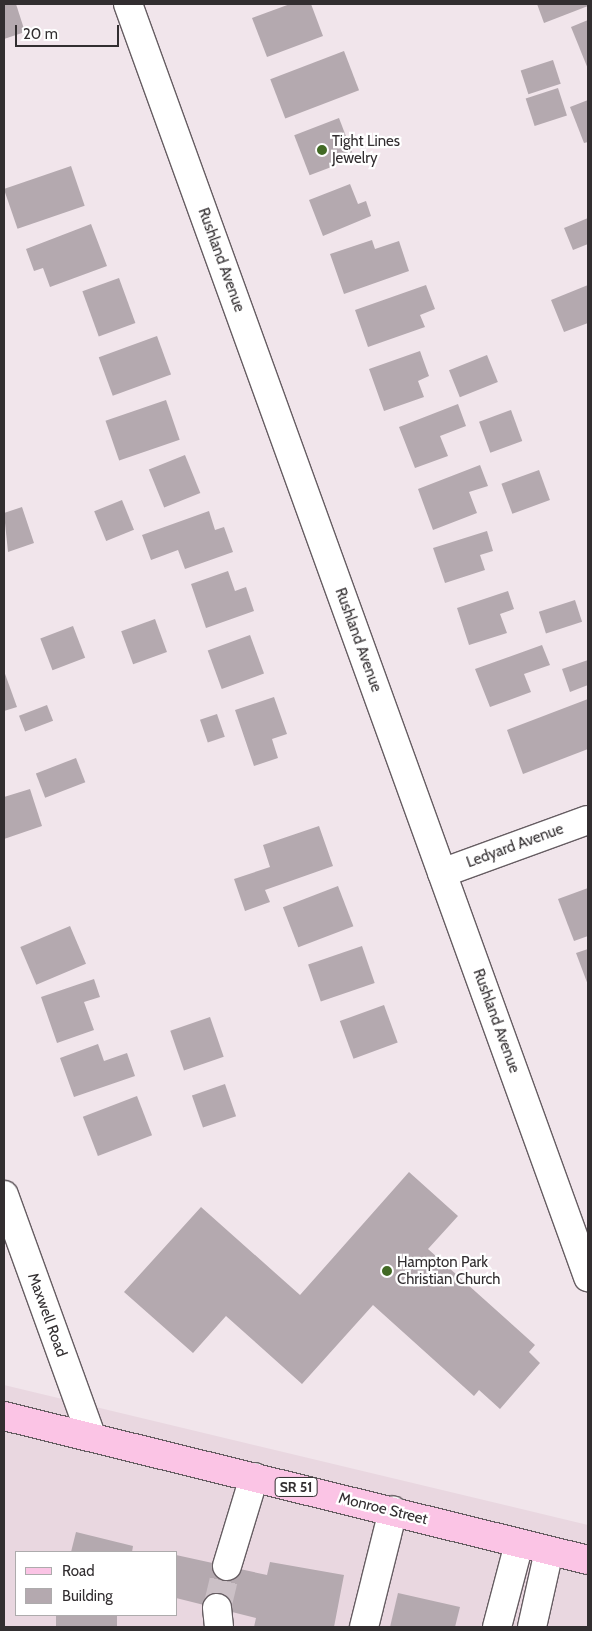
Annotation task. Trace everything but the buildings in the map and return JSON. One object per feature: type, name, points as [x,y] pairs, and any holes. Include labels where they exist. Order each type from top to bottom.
[{"type":"main road","name":"Monroe Street","points":[[4,1416],[91,1435],[588,1560]]},
{"type":"street","name":"Rushland Avenue","points":[[128,4],[588,1277]]},
{"type":"street","name":"Ledyard Avenue","points":[[442,873],[588,820]]},
{"type":"street","name":"Maxwell Road","points":[[4,1195],[91,1435]]},
{"type":"street","points":[[228,1566],[254,1477]]},
{"type":"street","points":[[364,1627],[393,1511]]},
{"type":"street","points":[[498,1627],[519,1544]]},
{"type":"street","points":[[532,1627],[549,1551]]},
{"type":"shaded area","points":[[4,1385],[588,1525],[588,1627],[4,1627]]},
{"type":"tunnel","points":[[217,1608],[227,1566]]},
{"type":"place","name":"Tight Lines Jewelry","points":[[322,150]]},
{"type":"place","name":"Hampton Park Christian Church","points":[[387,1271]]}]
